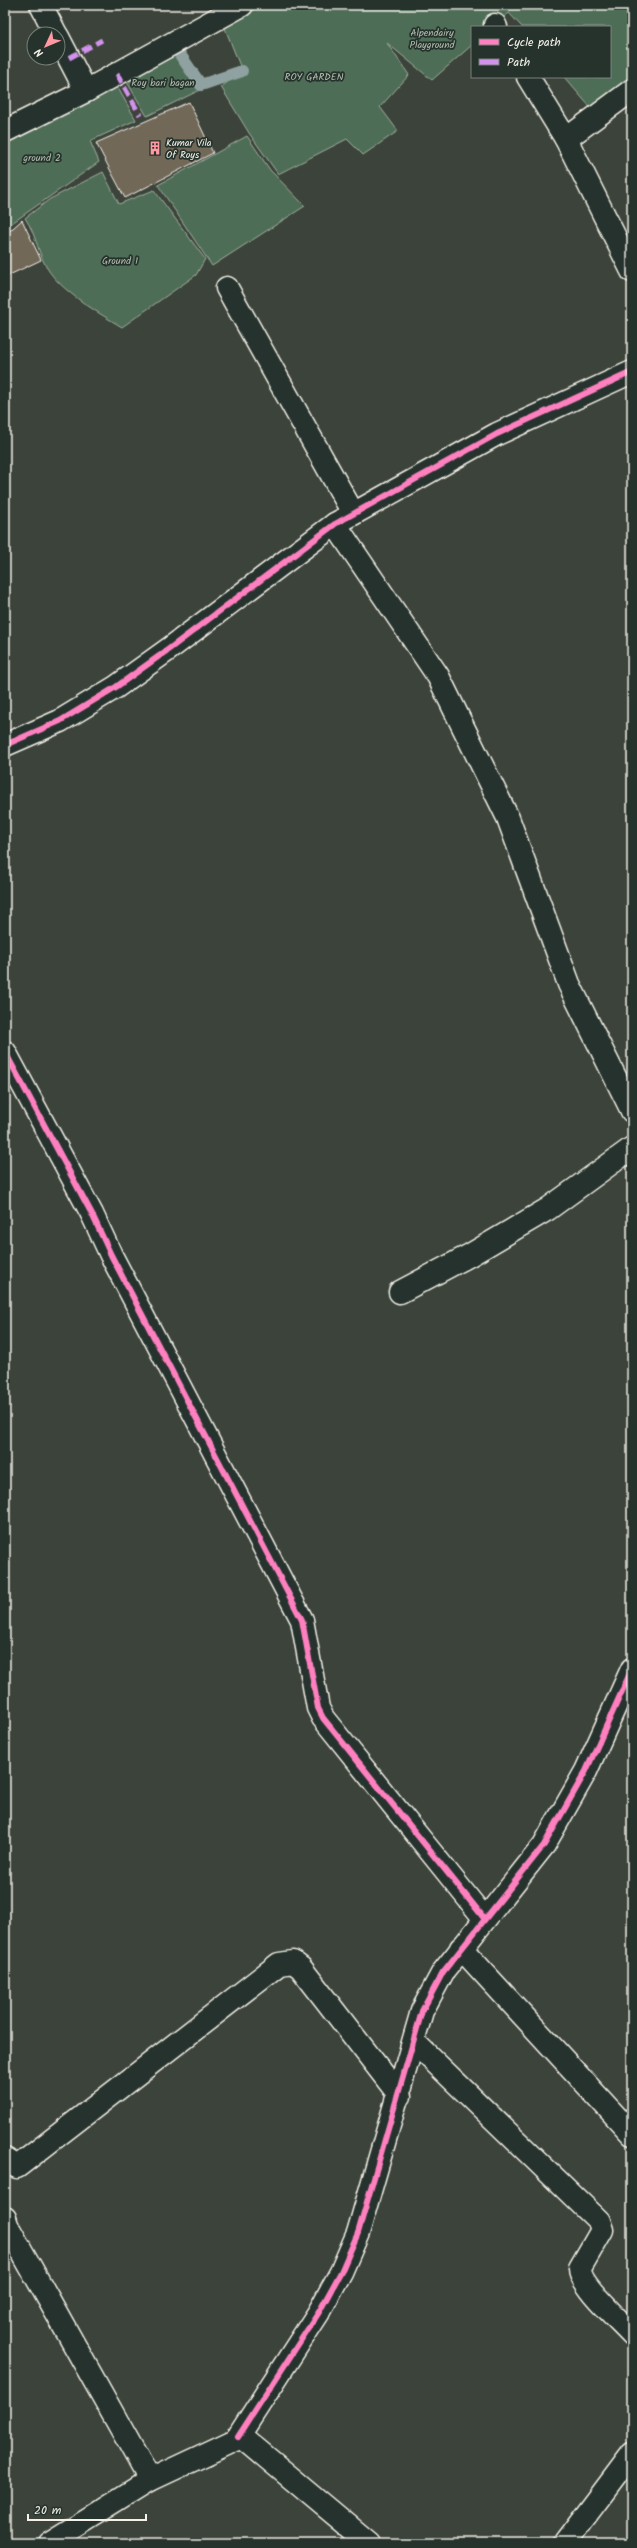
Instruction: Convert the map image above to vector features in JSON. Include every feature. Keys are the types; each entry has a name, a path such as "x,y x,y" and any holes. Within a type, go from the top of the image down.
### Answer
{"street":[{"path":"41,5 52,26"},
{"path":"5,132 86,91 242,5"},
{"path":"66,52 86,91"},
{"path":"529,78 566,138 632,271"},
{"path":"566,138 632,90"},
{"path":"227,288 344,518 441,683 508,818 569,984 632,1111"},
{"path":"5,745 60,721 116,687 176,645 344,518 498,434 632,372"},
{"path":"5,1052 92,1214 111,1255 302,1620 318,1708 323,1718 484,1918"},
{"path":"400,1292 470,1255 548,1209 632,1148"},
{"path":"238,2437 319,2312 341,2272 358,2233 400,2096 422,2011 443,1972 484,1918 544,1845 586,1772 632,1669"},
{"path":"461,1948 632,2134"},
{"path":"5,2159 13,2166 21,2164 279,1964 293,1962 301,1968 400,2096"},
{"path":"414,2042 598,2221 602,2230 580,2268 580,2273 586,2284 632,2334"},
{"path":"5,2218 10,2232 150,2480"},
{"path":"49,2543 150,2480 238,2437 245,2437 369,2543"},
{"path":"565,2543 632,2454"}],"green space":[{"name":"ROY GARDEN","path":"254,5 632,5 632,77 590,107 565,78 611,78 611,26 521,26 509,13 493,26 471,26 471,46 432,80 387,43 409,75 380,107 398,131 363,155 347,139 278,174 249,133 221,87 242,71 223,23"},
{"name":"Roy bari bagan","path":"172,49 200,90 147,116 124,77"},
{"name":"ground 2","path":"114,81 136,120 90,141 99,162 5,228 5,136"},
{"path":"247,136 270,170 305,206 212,266 158,185"},
{"name":"Ground 1","path":"103,172 119,204 154,190 205,259 196,275 122,327 73,295 56,279 45,265 32,231 25,218 50,199"}],"building":[{"name":"Kumar Vila Of Roys","path":"189,102 213,153 125,198 96,143"},
{"path":"22,220 41,260 5,277 5,235"}],"waterway":[{"path":"172,43 201,85 242,71"}],"marked path":[{"path":"69,58 102,40"},
{"path":"117,74 140,115"}],"cycle path":[{"path":"5,745 60,721 116,687 335,524 497,434 632,372"},
{"path":"5,1052 92,1214 111,1255 302,1620 318,1708 323,1718 484,1918"},
{"path":"238,2437 319,2312 341,2272 358,2233 422,2011 443,1972 544,1845 586,1771 632,1669"}],"place":[{"name":"Kumar Vila Of Roys","path":"155,148"}],"park label":[{"name":"Alpendairy Playground","path":"432,38"}]}
